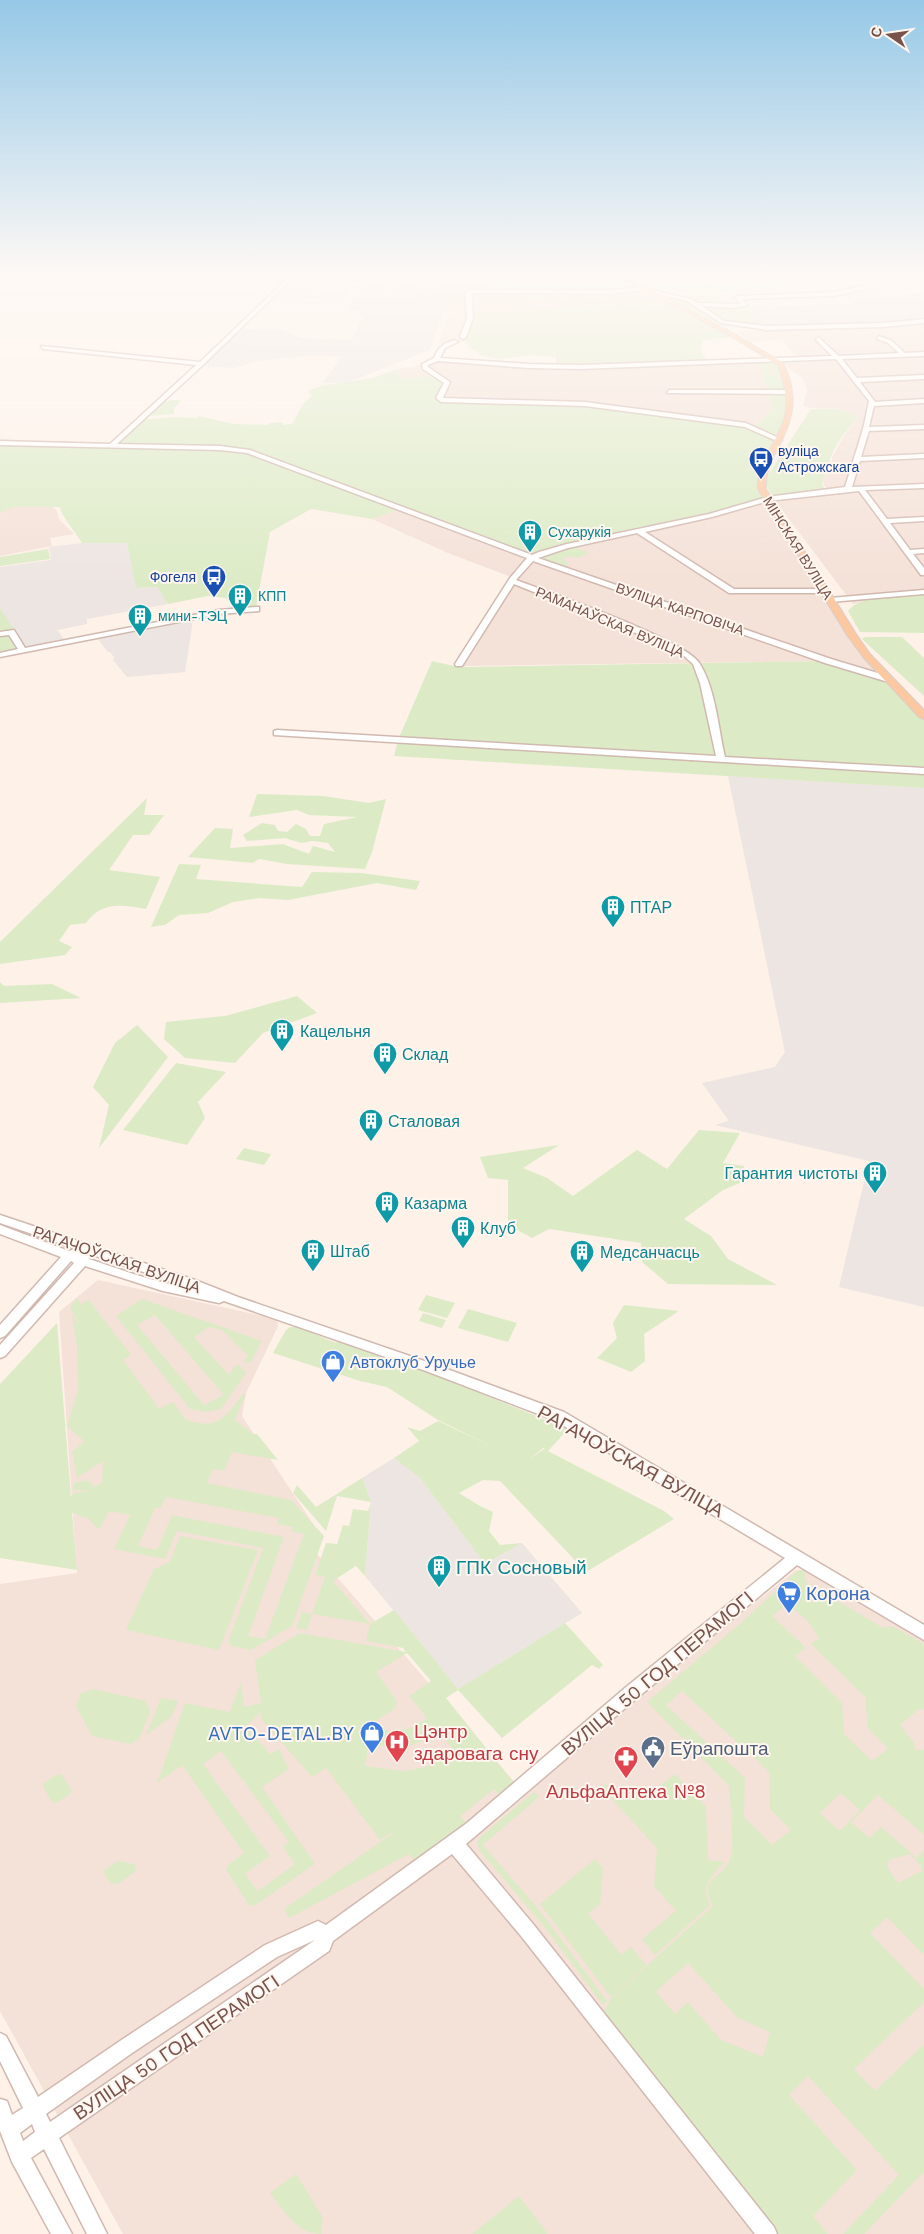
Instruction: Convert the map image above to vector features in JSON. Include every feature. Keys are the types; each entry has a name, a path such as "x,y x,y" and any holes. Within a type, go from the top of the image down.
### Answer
{"main road":[{"name":"МІНСКАЯ ВУЛІЦА","path":"784,377 790,412 787,425 760,482 767,500 867,656 924,716"}],"street":[{"path":"111,446 186,377"},
{"path":"440,377 447,382 439,398 440,400 585,404 746,425 779,440"},
{"path":"848,489 872,404 855,377"},
{"path":"857,380 918,377"},
{"path":"669,392 788,392"},
{"path":"872,404 924,402"},
{"path":"866,429 924,428"},
{"name":"ВУЛІЦА КАРПОВІЧА","path":"0,443 220,448 248,451 531,558 828,661 888,679"},
{"path":"857,459 924,456"},
{"path":"459,664 512,581 531,558 567,546 637,530 703,518 767,500 848,489 924,486"},
{"path":"862,489 924,573"},
{"path":"886,521 924,519"},
{"path":"637,530 732,592 824,591"},
{"path":"909,552 924,551"},
{"name":"РАМАНАЎСКАЯ ВУЛІЦА","path":"512,581 600,615 692,658 701,673 721,759"},
{"path":"830,600 924,592"},
{"path":"0,655 228,611 256,609"},
{"path":"0,634 11,632 22,650"},
{"path":"277,733 924,771"},
{"name":"РАГАЧОЎСКАЯ ВУЛІЦА","path":"0,1219 155,1286 183,1293 234,1300 422,1365 559,1416 924,1633"},
{"name":"РАГАЧОЎСКАЯ ВУЛІЦА","path":"0,1229 69,1256 84,1255"},
{"path":"0,1353 84,1255"},
{"path":"0,1333 69,1256"},
{"name":"ВУЛІЦА 50 ГОД ПЕРАМОГІ","path":"19,2155 217,2016 323,1945 327,1935 473,1829 631,1693 797,1557"},
{"path":"454,1843 552,1961 767,2234"},
{"name":"ВУЛІЦА 50 ГОД ПЕРАМОГІ","path":"9,2129 187,2005 271,1951 318,1930 327,1935"},
{"path":"0,2042 98,2234"},
{"path":"0,2108 19,2155 62,2234"}],"shaded area":[{"path":"326,377 361,377 346,383 322,383"},
{"path":"777,377 779,440 445,401 397,378"},
{"path":"801,377 924,377 924,595 877,598 853,604 774,499 827,491 822,480 831,469 832,457 847,431 858,418 840,409 803,406 807,390"},
{"path":"767,499 852,635 888,679 828,661 454,666 514,578 448,553 372,519 400,509 541,553"},
{"path":"0,505 50,505 57,511 59,519 74,534 50,538 52,546 0,556"},
{"path":"82,543 127,543 136,588 157,587 168,604 87,619 87,624 57,630 64,639 26,647 0,608 0,567 51,560 49,547"},
{"path":"193,620 185,672 127,677 113,660 114,657 97,638"},
{"path":"728,776 924,788 924,1307 839,1287 869,1161 715,1125 729,1121 702,1083 775,1067 785,1052"},
{"path":"98,1280 277,1319 278,1326 246,1393 242,1416 321,1536 317,1554 522,1791 796,1570 806,1570 924,1640 924,2234 123,2234 0,2011 0,1584 77,1573 59,1312"},
{"path":"394,1458 420,1478 485,1564 522,1543 582,1613 458,1689 365,1576 371,1501 362,1478"}],"green space":[{"path":"375,377 440,377 447,382 441,400 585,404 754,427 768,414 772,406 763,377 783,377 790,407 761,478 767,499 567,546 531,558 400,509 372,519 311,509 270,532 256,607 234,608 226,598 208,596 168,604 157,587 136,588 127,543 82,543 62,514 60,507 13,507 0,513 0,443 111,446 140,420 176,417 196,418 199,416 234,424 268,425 282,422 283,425 292,424 303,404 312,396 308,391 320,386"},
{"path":"164,401 181,401 174,408 174,414 148,416"},
{"path":"811,409 840,409 858,417 834,449 828,470 822,480 824,490 772,495 765,484 770,472"},
{"path":"575,547 589,553 578,558 569,556 561,559 567,562 568,566 566,567 538,557 562,549"},
{"path":"48,549 50,559 0,566 0,557"},
{"path":"924,595 924,633 860,632 848,611 862,601 883,597"},
{"path":"0,608 26,647 65,640 0,652"},
{"path":"865,637 902,637 924,658 924,696 862,639"},
{"path":"432,661 468,667 828,661 888,679 924,716 924,788 394,756 398,740"},
{"path":"257,794 323,796 369,803 386,799 372,852 365,869 287,864 259,859 253,863 188,857 215,828 233,829 230,848 283,844 309,854 313,846 335,852 328,843 312,841 301,843 285,838 247,841 243,835 262,823 275,825 278,831 287,832 296,824 306,829 310,836 320,836 324,824 357,817 309,815 297,810 249,817"},
{"path":"147,798 144,815 164,815 149,835 133,835 109,870 160,877 146,909 129,906 106,908 92,916 86,923 70,925 59,941 72,947 65,955 0,964 0,942"},
{"path":"179,864 201,865 196,879 302,887 312,872 361,873 420,881 416,890 377,883 288,900 259,898 233,902 208,913 179,915 165,925 151,927"},
{"path":"0,982 4,986 52,984 81,998 0,1003"},
{"path":"297,996 317,1013 263,1033 235,1063 185,1058 164,1039 166,1022 225,1016"},
{"path":"137,1025 168,1057 99,1148 109,1105 93,1087 115,1043"},
{"path":"176,1063 226,1072 198,1102 205,1118 187,1145 123,1130"},
{"path":"699,1130 740,1133 723,1163 744,1166 740,1183 723,1190 684,1219 711,1236 728,1259 777,1285 668,1284 642,1262 641,1243 549,1229 532,1238 508,1225 508,1180 488,1178 480,1157 559,1145 523,1168 547,1178 573,1196 637,1150 667,1169"},
{"path":"244,1148 271,1154 264,1165 236,1159"},
{"path":"426,1295 455,1303 447,1318 418,1310"},
{"path":"76,1298 81,1304 89,1300 131,1355 123,1360 159,1409 173,1402 186,1420 205,1424 213,1423 225,1416 242,1395 246,1393 235,1420 253,1434 257,1434 278,1460 232,1452 224,1471 213,1469 207,1483 291,1500 324,1536 292,1626 251,1650 231,1646 228,1642 263,1548 177,1531 165,1559 114,1549 130,1515 109,1511 99,1530 89,1519 72,1513 77,1570 0,1558 0,1384 57,1323 71,1497 74,1493 89,1490 73,1490 74,1483 86,1480 94,1485 91,1489 102,1482 103,1461 77,1478 72,1452 84,1441 67,1426 78,1390 77,1345 72,1315 83,1330 70,1308","holes":["166,1497 279,1518 277,1524 293,1527 291,1531 304,1534 265,1639 248,1636 284,1537 172,1515 157,1550 138,1546 155,1508 160,1508"]},
{"path":"142,1299 262,1341 251,1362 248,1363 243,1361 248,1356 222,1330 209,1327 194,1337 228,1374 227,1376 238,1364 246,1373 221,1409 206,1412 190,1409 116,1316","holes":["155,1315 223,1394 204,1405 137,1325"]},
{"path":"624,1305 679,1311 644,1334 645,1361 631,1372 597,1358 617,1338 613,1323"},
{"path":"468,1309 517,1323 508,1342 458,1328"},
{"path":"423,1313 446,1320 442,1328 419,1321"},
{"path":"290,1327 298,1327 336,1343 338,1341 453,1382 568,1429 548,1451 543,1448 529,1460 544,1449 664,1511 674,1519 586,1572 500,1481 483,1480 459,1493 493,1512 489,1531 500,1545 522,1543 485,1564 420,1478 394,1458 419,1441 407,1427 420,1431 438,1421 497,1449 438,1420 387,1387 360,1381 273,1353 286,1330"},
{"path":"362,1478 371,1501 337,1496 326,1531 293,1493 297,1485 316,1507"},
{"path":"371,1502 365,1576 356,1566 333,1581 370,1624 312,1614 325,1577 315,1575 326,1543 337,1544 343,1525 349,1526 353,1509 368,1511"},
{"path":"180,1536 258,1550 219,1650 126,1630 154,1569 170,1562"},
{"path":"805,1570 806,1582 883,1628 892,1626 924,1644 924,1711 920,1708 900,1725 914,1743 915,1750 924,1750 924,1835 878,1795 851,1822 869,1838 881,1827 917,1858 924,1850 924,1955 887,1917 870,1933 924,1989 924,2002 854,2069 875,2091 924,2044 924,2172 864,2234 843,2234 899,2175 808,2076 789,2095 857,2170 813,2216 828,2234 767,2234 600,2021 611,1998 713,1906 709,1897 709,1884 725,1867 731,1855 732,1825 729,1786 647,1702 741,1623 797,1571","holes":["785,1606 796,1611 808,1621 819,1638 811,1644 865,1697 868,1728 888,1749 872,1761 844,1734 842,1703 795,1656 806,1648 772,1616","682,1691 769,1772 770,1809 791,1830 772,1845 744,1817 745,1778 666,1705","841,1793 860,1810 842,1829 838,1830 820,1813","910,1854 922,1867 922,1871 898,1883 887,1867 889,1860","688,1963 738,2018 770,2032 763,2057 721,2040 688,2002 675,2014 656,1992"]},
{"path":"394,1610 458,1689 565,1623 603,1665 599,1669 592,1665 502,1738 458,1690 446,1698 515,1784 501,1797 494,1789 460,1816 473,1829 421,1869 409,1854 289,1918 284,1909 393,1833 380,1840 326,1768 312,1777 261,1719 262,1711 246,1726 270,1754 279,1749 289,1769 262,1787 315,1864 254,1906 249,1905 226,1870 229,1864 244,1853 182,1765 157,1783 185,1703 230,1712 241,1682 244,1707 261,1703 255,1660 300,1633 406,1652 403,1648 366,1641 370,1624","holes":["407,1653 431,1681 409,1696 427,1718 408,1729 401,1731 387,1730 376,1721 395,1708 397,1701 376,1672","438,1731 453,1749 426,1767 404,1771 365,1766 369,1744 405,1747 419,1742","221,1751 289,1842 283,1847 295,1864 258,1891 245,1874 270,1856 203,1764"]},
{"path":"302,1612 312,1614 307,1630 296,1628"},
{"path":"93,1689 146,1701 150,1712 139,1739 130,1744 92,1736 76,1706 80,1694"},
{"path":"161,1698 178,1701 171,1717 146,1735"},
{"path":"58,1774 62,1775 72,1791 56,1803 52,1802 43,1787 44,1783"},
{"path":"675,1774 706,1807 708,1860 724,1862 711,1877 706,1887 710,1905 655,1955 642,1939 676,1911 654,1886 657,1848 601,1787 606,1784 614,1789 638,1795 643,1799"},
{"path":"534,1792 539,1797 483,1845 540,1911 607,2001 603,2005 543,1925 479,1850 477,1842 480,1837"},
{"path":"595,1859 603,1868 600,1905 588,1913 621,1955 631,1947 646,1965 611,1997 540,1904"},
{"path":"118,1861 134,1864 137,1870 118,1884 110,1883 103,1871"},
{"path":"296,2174 323,2218 321,2234 312,2233 298,2226 270,2193"},
{"path":"519,2196 548,2234 472,2234"}],"place":[{"name":"вуліца Астрожскага","path":"761,480"},
{"name":"Сухарукія","path":"530,553"},
{"name":"Фогеля","path":"214,598"},
{"name":"КПП","path":"240,617"},
{"name":"мини-ТЭЦ","path":"140,637"},
{"name":"ПТАР","path":"613,928"},
{"name":"Кацельня","path":"282,1052"},
{"name":"Склад","path":"385,1075"},
{"name":"Сталовая","path":"371,1142"},
{"name":"Гарантия чистоты","path":"875,1194"},
{"name":"Казарма","path":"387,1224"},
{"name":"Клуб","path":"463,1249"},
{"name":"Штаб","path":"313,1272"},
{"name":"Медсанчасць","path":"582,1273"},
{"name":"Автоклуб Уручье","path":"333,1383"},
{"name":"ГПК Сосновый","path":"439,1588"},
{"name":"Корона","path":"789,1614"},
{"name":"AVTO-DETAL.BY","path":"372,1754"},
{"name":"Цэнтр здаровага сну","path":"397,1763"},
{"name":"Еўрапошта","path":"653,1769"},
{"name":"АльфаАптека №8","path":"626,1779"}]}
